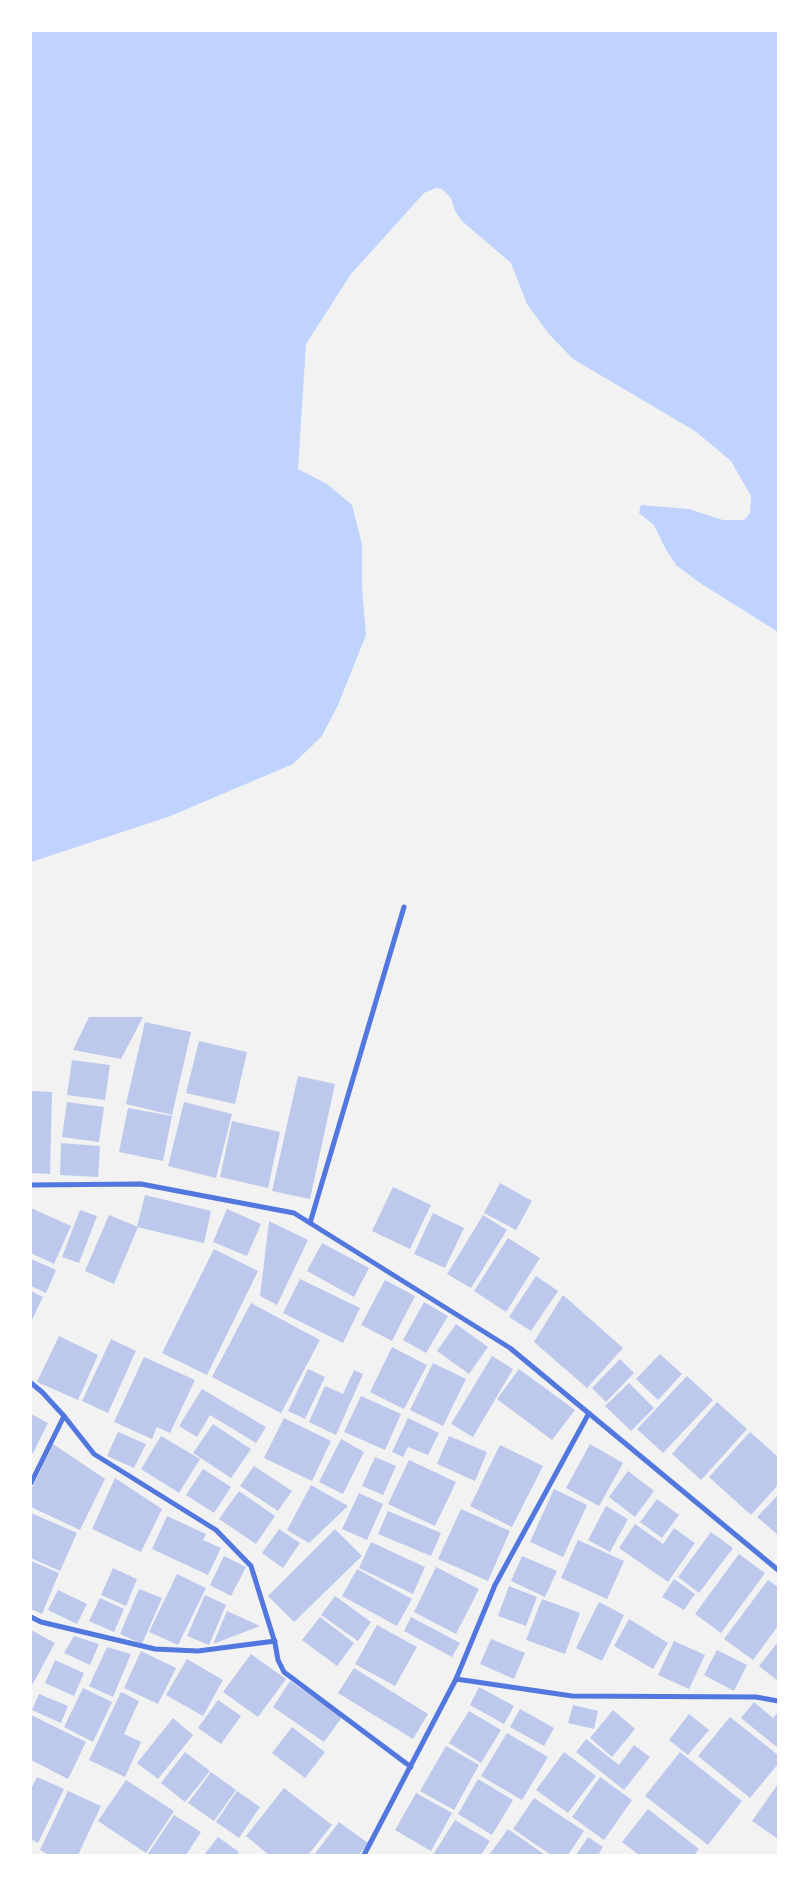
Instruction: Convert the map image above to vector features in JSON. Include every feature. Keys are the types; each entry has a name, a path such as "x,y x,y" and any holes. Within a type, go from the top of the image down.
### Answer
{"street":[{"path":"310,1223 404,907"},
{"path":"31,1185 141,1184 294,1213 510,1348 778,1570"},
{"path":"31,1383 64,1416 94,1454 216,1530 251,1566 275,1641 278,1660 284,1672 411,1767"},
{"path":"364,1855 456,1679 495,1585 589,1413"},
{"path":"31,1482 64,1416"},
{"path":"31,1617 41,1622 155,1649 198,1651 275,1641"},
{"path":"456,1679 572,1696 756,1697 778,1701"}],"water":[{"path":"31,31 778,31 778,632 700,583 676,565 654,525 639,513 641,505 689,509 723,520 744,520 750,513 751,496 731,461 695,431 573,359 548,333 527,304 511,263 462,221 455,211 451,198 442,189 436,188 424,193 351,274 306,344 298,469 327,484 352,505 362,544 362,588 366,635 338,705 322,736 293,764 168,817 31,862"}],"building":[{"path":"89,1017 143,1017 121,1059 73,1050"},
{"path":"145,1022 191,1032 172,1115 126,1104"},
{"path":"199,1041 247,1052 235,1104 186,1093"},
{"path":"72,1060 110,1065 105,1100 67,1095"},
{"path":"298,1076 335,1084 310,1199 272,1191"},
{"path":"31,1091 52,1092 50,1174 31,1173"},
{"path":"67,1102 104,1107 99,1142 62,1137"},
{"path":"184,1102 232,1114 216,1178 168,1166"},
{"path":"128,1108 172,1116 163,1161 119,1152"},
{"path":"232,1121 280,1132 268,1188 220,1177"},
{"path":"61,1143 100,1146 98,1177 60,1175"},
{"path":"500,1183 532,1201 516,1230 484,1213"},
{"path":"393,1187 431,1205 410,1249 372,1231"},
{"path":"145,1195 211,1211 204,1243 137,1227"},
{"path":"31,1208 71,1226 54,1264 31,1253"},
{"path":"227,1209 261,1224 247,1256 213,1242"},
{"path":"80,1210 97,1216 79,1263 62,1257"},
{"path":"433,1213 464,1228 445,1268 414,1254"},
{"path":"109,1215 138,1227 114,1284 85,1271"},
{"path":"483,1215 507,1230 471,1288 447,1274"},
{"path":"269,1221 308,1240 277,1305 260,1296"},
{"path":"508,1238 540,1258 506,1312 474,1291"},
{"path":"322,1243 369,1268 354,1297 307,1271"},
{"path":"214,1249 258,1271 207,1375 162,1353"},
{"path":"31,1259 56,1270 46,1293 31,1286"},
{"path":"536,1276 558,1291 531,1331 509,1317"},
{"path":"300,1279 360,1308 343,1343 283,1313"},
{"path":"385,1280 415,1296 392,1341 361,1325"},
{"path":"31,1291 43,1297 31,1322"},
{"path":"563,1295 623,1348 587,1388 534,1342"},
{"path":"424,1302 448,1316 426,1353 403,1340"},
{"path":"251,1303 320,1340 281,1413 212,1377"},
{"path":"456,1324 488,1347 469,1374 437,1351"},
{"path":"59,1336 98,1355 78,1400 37,1382"},
{"path":"111,1339 136,1351 108,1413 82,1401"},
{"path":"392,1347 427,1365 404,1409 370,1392"},
{"path":"660,1354 682,1374 658,1400 636,1379"},
{"path":"492,1356 513,1369 473,1437 451,1424"},
{"path":"144,1357 195,1380 170,1433 157,1427 152,1439 114,1422"},
{"path":"620,1359 634,1373 606,1402 592,1388"},
{"path":"433,1363 466,1379 443,1426 410,1410"},
{"path":"308,1369 325,1377 305,1419 288,1411"},
{"path":"519,1369 575,1410 552,1440 497,1399"},
{"path":"354,1370 363,1374 336,1435 309,1422 325,1386 343,1394"},
{"path":"687,1376 713,1400 663,1453 637,1429"},
{"path":"629,1383 654,1408 631,1431 605,1406"},
{"path":"202,1389 266,1427 256,1443 210,1415 197,1437 179,1426"},
{"path":"361,1396 401,1414 385,1450 344,1432"},
{"path":"717,1402 747,1429 701,1480 672,1454"},
{"path":"31,1414 48,1423 33,1453 31,1452"},
{"path":"284,1418 331,1441 312,1481 264,1458"},
{"path":"408,1418 439,1433 428,1455 408,1447 403,1457 392,1452"},
{"path":"213,1424 251,1449 231,1478 193,1453"},
{"path":"118,1432 146,1444 134,1468 107,1456"},
{"path":"750,1432 778,1457 778,1485 751,1515 709,1477"},
{"path":"161,1436 200,1459 179,1493 141,1469"},
{"path":"449,1436 487,1452 475,1481 437,1464"},
{"path":"341,1439 364,1452 343,1494 319,1482"},
{"path":"53,1444 105,1479 80,1530 31,1507 31,1490"},
{"path":"590,1444 623,1463 599,1506 566,1488"},
{"path":"500,1445 543,1466 512,1527 470,1506"},
{"path":"375,1457 396,1466 383,1495 362,1486"},
{"path":"409,1460 456,1482 435,1526 388,1504"},
{"path":"254,1466 292,1491 278,1511 240,1486"},
{"path":"203,1469 231,1487 214,1513 186,1495"},
{"path":"628,1471 654,1491 635,1517 609,1497"},
{"path":"115,1478 162,1509 141,1552 92,1529"},
{"path":"311,1485 348,1506 309,1543 287,1530"},
{"path":"554,1489 587,1505 563,1557 530,1542"},
{"path":"239,1491 275,1516 256,1544 219,1519"},
{"path":"359,1493 383,1504 367,1540 342,1529"},
{"path":"778,1495 778,1535 757,1517"},
{"path":"657,1499 679,1515 662,1538 640,1522"},
{"path":"606,1506 628,1519 610,1552 588,1540"},
{"path":"461,1509 510,1531 488,1581 438,1559"},
{"path":"388,1511 441,1533 431,1556 378,1534"},
{"path":"31,1513 77,1533 60,1571 31,1558"},
{"path":"167,1516 206,1534 203,1540 221,1548 208,1575 152,1549"},
{"path":"635,1524 663,1544 674,1528 695,1543 668,1582 619,1548"},
{"path":"279,1529 300,1543 283,1568 262,1553"},
{"path":"335,1529 362,1556 294,1622 268,1596"},
{"path":"711,1532 733,1548 699,1593 678,1577"},
{"path":"578,1540 624,1561 607,1599 561,1578"},
{"path":"371,1542 425,1567 413,1594 359,1568"},
{"path":"739,1554 765,1573 721,1633 695,1614"},
{"path":"224,1556 246,1567 231,1596 210,1585"},
{"path":"522,1556 557,1571 545,1597 511,1581"},
{"path":"31,1561 59,1573 42,1614 31,1609"},
{"path":"436,1567 479,1589 456,1634 414,1612"},
{"path":"113,1568 137,1579 126,1606 101,1595"},
{"path":"357,1569 412,1599 397,1626 342,1596"},
{"path":"177,1574 206,1588 178,1645 149,1632"},
{"path":"674,1579 695,1594 684,1610 662,1597"},
{"path":"768,1580 778,1587 778,1626 753,1660 724,1639"},
{"path":"509,1586 537,1597 526,1626 498,1616"},
{"path":"139,1589 162,1598 142,1644 120,1634"},
{"path":"58,1590 87,1604 77,1624 48,1610"},
{"path":"205,1595 226,1605 209,1645 187,1636"},
{"path":"335,1596 371,1622 358,1641 321,1615"},
{"path":"100,1598 124,1609 114,1632 89,1621"},
{"path":"542,1599 580,1613 565,1654 526,1640"},
{"path":"599,1602 624,1615 602,1661 576,1648"},
{"path":"227,1611 260,1626 213,1644"},
{"path":"320,1617 354,1643 337,1666 302,1640"},
{"path":"411,1617 460,1643 452,1657 404,1631"},
{"path":"629,1619 668,1643 653,1669 614,1646"},
{"path":"377,1625 417,1647 395,1686 355,1664"},
{"path":"31,1630 55,1643 31,1687"},
{"path":"74,1636 99,1644 90,1665 64,1653"},
{"path":"491,1639 525,1653 514,1679 480,1664"},
{"path":"674,1641 705,1655 689,1689 658,1675"},
{"path":"778,1642 778,1681 759,1666"},
{"path":"107,1647 131,1654 113,1697 89,1686"},
{"path":"717,1650 747,1665 734,1691 704,1675"},
{"path":"141,1651 176,1668 158,1704 124,1688"},
{"path":"251,1654 286,1679 258,1717 223,1692"},
{"path":"187,1659 223,1680 203,1716 166,1695"},
{"path":"55,1660 84,1673 74,1696 45,1683"},
{"path":"354,1668 428,1714 413,1739 338,1693"},
{"path":"290,1681 342,1717 324,1742 273,1707"},
{"path":"479,1687 514,1706 504,1724 470,1705"},
{"path":"83,1688 112,1702 93,1742 64,1727"},
{"path":"121,1692 139,1701 124,1734 141,1742 125,1777 89,1760"},
{"path":"39,1694 68,1706 61,1723 32,1710"},
{"path":"218,1700 241,1716 221,1744 198,1728"},
{"path":"754,1702 773,1718 778,1712 778,1748 741,1718"},
{"path":"573,1705 598,1711 594,1729 568,1723"},
{"path":"520,1709 554,1728 544,1746 510,1727"},
{"path":"613,1710 635,1729 612,1757 590,1738"},
{"path":"469,1711 501,1730 481,1763 449,1743"},
{"path":"689,1714 709,1730 688,1755 669,1740"},
{"path":"31,1715 86,1742 68,1779 31,1760"},
{"path":"730,1717 778,1755 778,1764 750,1798 698,1756"},
{"path":"173,1718 193,1735 158,1779 137,1763"},
{"path":"292,1727 325,1752 305,1778 272,1753"},
{"path":"507,1733 548,1757 522,1800 481,1776"},
{"path":"586,1739 619,1765 634,1745 650,1757 624,1790 576,1752"},
{"path":"446,1746 479,1765 454,1810 420,1791"},
{"path":"185,1752 210,1771 185,1802 161,1783"},
{"path":"564,1752 596,1776 568,1813 536,1790"},
{"path":"680,1752 742,1801 708,1845 645,1796"},
{"path":"211,1772 236,1790 214,1821 188,1803"},
{"path":"37,1777 64,1789 38,1843 31,1839 31,1789"},
{"path":"600,1777 632,1800 604,1840 572,1817"},
{"path":"478,1779 513,1800 492,1835 458,1814"},
{"path":"126,1780 174,1811 146,1853 98,1821"},
{"path":"778,1784 778,1839 752,1821"},
{"path":"284,1788 332,1825 308,1855 269,1855 246,1836"},
{"path":"68,1791 101,1806 78,1855 49,1855 40,1850"},
{"path":"237,1791 260,1807 239,1838 216,1822"},
{"path":"416,1793 452,1813 431,1851 395,1830"},
{"path":"534,1798 584,1831 568,1855 551,1855 513,1829"},
{"path":"648,1809 699,1849 694,1855 639,1855 622,1842"},
{"path":"174,1815 201,1832 186,1855 147,1855"},
{"path":"455,1820 490,1841 481,1855 433,1855"},
{"path":"339,1822 368,1843 359,1855 314,1855"},
{"path":"508,1829 545,1855 489,1855"},
{"path":"218,1837 239,1852 237,1855 204,1855"},
{"path":"588,1837 603,1847 598,1855 576,1855"}]}
